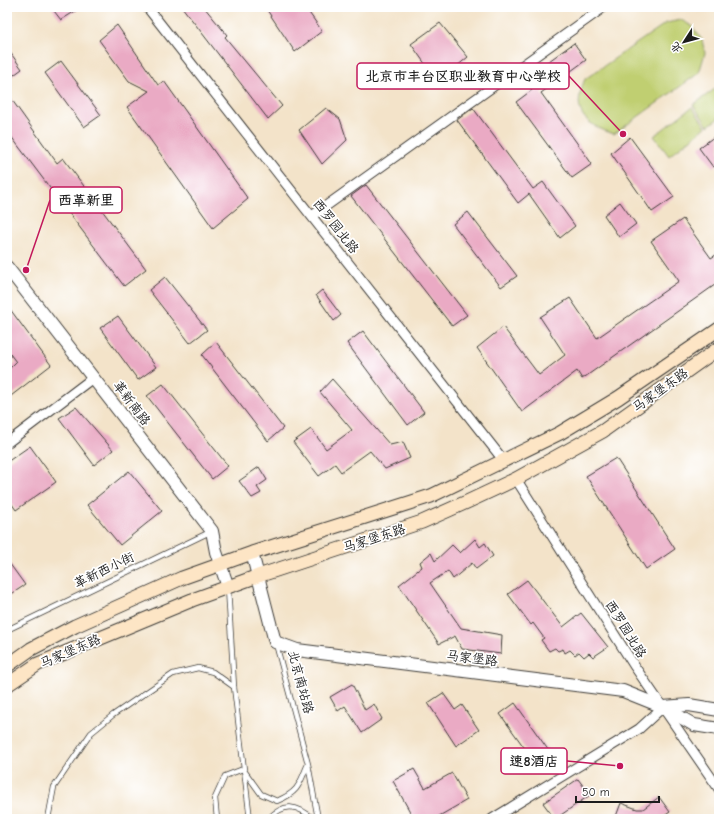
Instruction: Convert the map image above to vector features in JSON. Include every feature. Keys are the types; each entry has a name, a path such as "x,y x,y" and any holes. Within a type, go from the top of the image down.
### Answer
{"main road":[{"name":"马家堡东路","path":"7,666 31,649 75,626 182,578 252,553 431,496 560,433 618,398 719,329"},
{"name":"马家堡东路","path":"7,685 38,664 228,586 422,522 516,479 603,431 719,348"}],"street":[{"name":"西罗园北路","path":"147,7 504,461"},
{"path":"312,216 604,7"},
{"name":"革新南路","path":"7,267 94,377 212,531 220,565 228,586"},
{"path":"7,444 94,377"},
{"name":"西罗园北路","path":"516,479 635,667 719,789"},
{"name":"北京南站路","path":"252,553 275,642"},
{"name":"马家堡路","path":"275,642 297,650 623,691 663,706 694,725 719,729"},
{"name":"马家堡路","path":"663,706 688,705 719,710"},
{"path":"492,819 639,729 663,706"}],"lane":[{"name":"革新西小街","path":"7,630 212,531"},
{"path":"228,586 234,687 250,819"},
{"name":"北京南站路","path":"275,642 308,764 318,819"},
{"path":"48,819 54,787 91,733 114,715 173,674 198,668 213,672 234,687"},
{"path":"243,769 261,794 277,801 292,794 300,784 308,764"},
{"path":"217,819 216,798 225,776 243,769"},
{"path":"268,819 276,812 289,806 304,810 314,819"}],"green space":[{"path":"681,20 692,26 702,40 705,53 699,73 614,134 594,126 588,121 580,108 579,100 585,79 666,23"},
{"path":"719,86 719,118 708,126 693,105"},
{"path":"692,107 706,127 669,156 654,136"}],"building":[{"path":"51,7 82,7 61,20"},
{"path":"182,7 204,7 227,35 225,37 282,106 268,119"},
{"path":"265,7 305,7 322,31 295,52"},
{"path":"440,23 468,57 438,82 411,44"},
{"path":"117,25 158,85 164,81 248,199 213,228 127,107 149,91 129,81 99,40"},
{"path":"574,43 586,60 541,93 592,164 572,178 516,102 532,90 524,79"},
{"path":"7,48 22,69 7,80"},
{"path":"61,61 101,115 84,127 45,73"},
{"path":"7,93 57,163 63,158 146,269 124,286 7,131"},
{"path":"326,108 340,119 347,140 322,164 299,130"},
{"path":"473,108 533,189 543,182 575,226 560,238 529,194 518,203 457,120"},
{"path":"719,133 719,163 713,167 699,148"},
{"path":"630,137 674,197 652,212 611,153"},
{"path":"366,185 467,315 452,326 351,196"},
{"path":"620,202 636,224 619,237 604,215"},
{"path":"468,212 517,276 501,287 453,224"},
{"path":"683,219 711,258 719,253 719,282 582,379 577,371 522,412 477,348 503,327 539,375 565,355 540,317 570,298 597,338 679,281 651,241"},
{"path":"165,277 207,330 190,343 149,290"},
{"path":"322,290 341,315 334,321 316,295"},
{"path":"7,305 51,365 7,399 7,371 16,362 7,350"},
{"path":"118,316 156,367 138,380 100,328"},
{"path":"363,331 424,412 408,425 347,343"},
{"path":"216,342 283,428 268,441 202,355"},
{"path":"332,379 390,445 403,442 410,458 385,469 370,451 341,472 335,464 319,476 293,442 311,429 326,449 352,430 320,392"},
{"path":"163,384 228,466 212,479 147,396"},
{"path":"76,407 113,450 94,465 59,418"},
{"path":"30,446 56,482 16,510 7,497 7,462"},
{"path":"616,458 675,549 646,569 586,476"},
{"path":"259,467 267,480 257,487 261,493 252,498 239,481"},
{"path":"129,471 162,511 120,545 87,505"},
{"path":"475,539 480,547 485,543 493,556 476,569 472,563 453,579 448,571 430,583 461,628 502,635 501,654 462,649 455,636 439,644 399,585 422,567 420,562 431,553 435,561 452,545 460,553"},
{"path":"7,560 25,585 7,597"},
{"path":"527,580 563,627 581,613 608,647 593,657 589,653 584,657 579,652 575,655 570,650 565,653 563,649 558,651 555,648 549,651 541,640 544,638 533,623 531,625 508,594"},
{"path":"352,684 365,710 374,704 382,719 362,733 345,706 338,711 330,697"},
{"path":"443,693 455,710 462,705 479,730 456,746 428,703"},
{"path":"515,703 556,761 542,772 500,714"},
{"path":"414,769 425,788 452,773 467,800 434,819 414,819 393,781"},
{"path":"578,779 590,795 555,819 543,803"},
{"path":"659,797 670,812 660,819 615,819 621,803 637,809 643,809"}],"place":[{"name":"北京市丰台区职业教育中心学校","path":"623,134"},
{"name":"西革新里","path":"26,270"},
{"name":"速8酒店","path":"620,766"}]}
